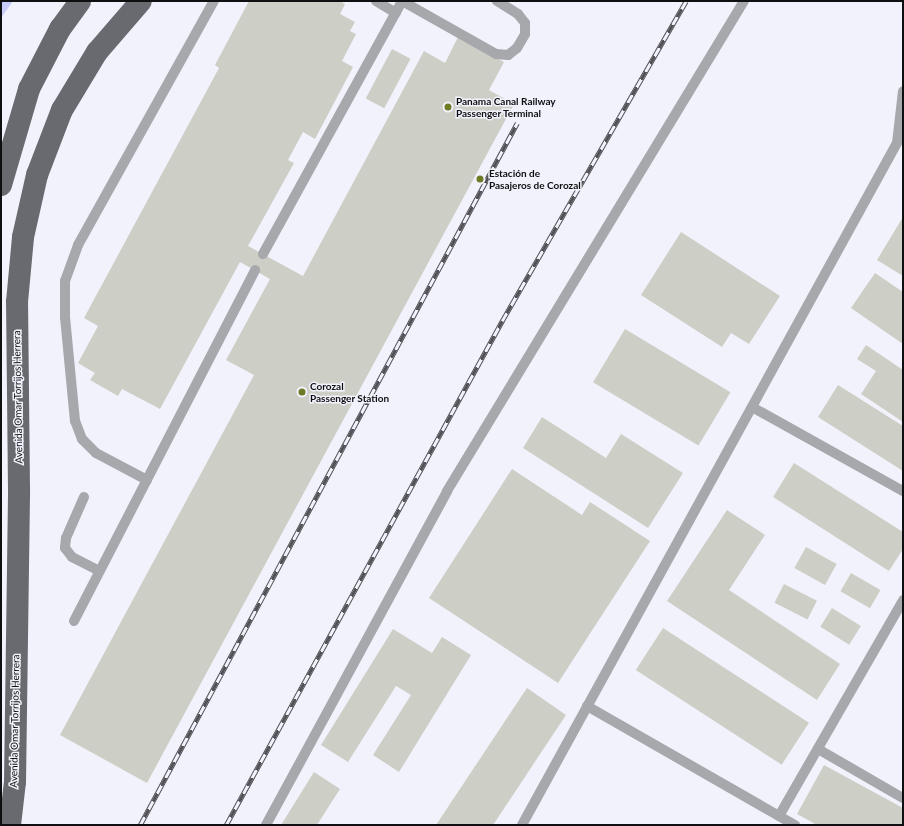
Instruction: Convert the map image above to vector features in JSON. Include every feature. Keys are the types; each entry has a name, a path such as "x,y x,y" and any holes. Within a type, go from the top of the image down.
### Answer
{"main road":[{"path":"1,185 29,88 60,29 80,1"},
{"name":"Avenida Omar Torrijos Herrera","path":"10,825 15,782 19,490 17,302 23,237 37,175 62,110 97,52 141,1"}],"lane":[{"path":"146,480 96,453 82,439 75,421 64,316 65,281 78,245 214,1"},
{"path":"376,1 396,13"},
{"path":"263,254 402,1 496,54 508,55 517,48 525,34 525,23 518,14 497,1"},
{"path":"266,825 447,491 744,1"},
{"path":"522,825 897,143 903,91"},
{"path":"74,621 254,270"},
{"path":"752,407 903,491"},
{"path":"84,497 66,538 65,548 72,557 99,572"},
{"path":"779,816 903,600"},
{"path":"587,706 795,825"},
{"path":"818,749 903,798"}],"shaded area":[{"path":"1,1 13,1 1,18"}],"building":[{"name":"Corozal Passenger Station","path":"249,1 340,1 345,4 340,14 355,22 350,31 356,34 342,61 353,67 315,139 303,132 288,160 294,163 248,246 303,276 424,51 445,63 458,37 504,62 489,90 514,104 147,783 60,735 254,375 226,360 270,279 240,262 160,409 122,389 118,396 90,380 95,373 78,363 98,326 84,318 219,68 215,65"},
{"path":"392,49 411,59 384,108 366,98"},
{"path":"903,217 903,276 877,260"},
{"path":"681,232 780,296 749,344 731,333 722,347 641,295"},
{"path":"875,273 903,292 903,344 851,308"},
{"path":"625,329 730,392 698,445 593,382"},
{"path":"866,345 903,370 903,422 861,394 876,371 857,359"},
{"path":"838,385 903,426 903,471 818,417"},
{"path":"542,417 606,458 621,434 683,473 648,528 523,448"},
{"path":"794,463 903,532 903,549 889,571 773,497"},
{"path":"512,469 582,515 590,502 650,541 558,683 429,598"},
{"path":"727,510 765,535 729,590 840,664 817,700 667,601"},
{"path":"806,547 837,564 825,585 794,568"},
{"path":"851,573 880,590 870,608 840,591"},
{"path":"784,584 817,601 807,620 774,603"},
{"path":"832,608 861,626 849,645 820,627"},
{"path":"663,628 809,723 782,765 636,670"},
{"path":"393,629 432,653 442,637 471,655 399,772 373,755 411,695 396,686 348,762 321,745"},
{"path":"527,688 566,715 493,825 436,825"},
{"path":"824,765 903,808 903,825 817,825 797,814"},
{"path":"314,772 340,789 317,825 281,825"}],"railway":[{"path":"226,825 502,321 686,1"},
{"path":"140,825 517,123"}],"place":[{"name":"Panama Canal Railway Passenger Terminal","path":"448,107"},
{"name":"Estación de Pasajeros de Corozal","path":"480,179"},
{"name":"Corozal Passenger Station","path":"302,392"}]}
